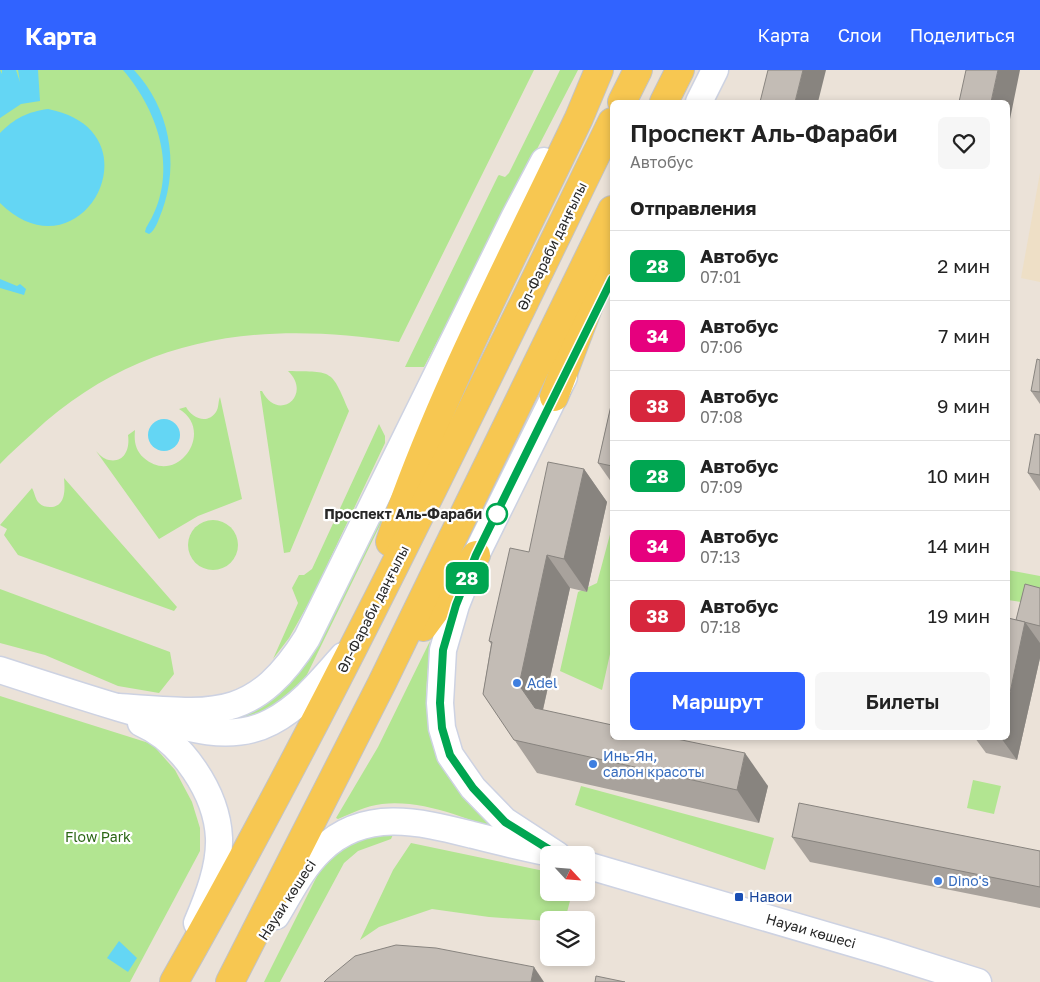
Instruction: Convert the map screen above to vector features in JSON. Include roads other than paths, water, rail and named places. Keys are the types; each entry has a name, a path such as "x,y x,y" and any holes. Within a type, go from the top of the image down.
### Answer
{"main road":[{"path":"358,638 409,487 435,420 579,118 599,70"},
{"path":"623,100 638,70"},
{"name":"Әл-Фараби даңғылы","path":"174,982 252,844 358,638 610,126"},
{"path":"232,982 382,683 610,214"},
{"path":"554,396 610,249"},
{"path":"382,683 476,555"}],"street":[{"path":"118,707 180,711 209,710 233,706 256,696 291,664 307,638 515,216 593,70"},
{"path":"700,100 715,70"},
{"path":"476,555 610,283"},
{"name":"Науаи көшесі","path":"476,555 456,605 443,650 440,703 442,728 450,755 473,788 505,822 544,846"},
{"path":"0,670 90,700 184,727 206,731 248,730 270,723 291,710 308,695 358,638"},
{"path":"90,700 149,726 167,739 187,758 202,783 213,812 219,837 218,860 207,897 174,982"},
{"name":"Науаи көшесі","path":"232,982 305,868 335,838 356,827 385,821 409,821 540,851"},
{"name":"Науаи көшесі","path":"595,867 978,982"}],"water":[{"path":"0,70 2,74 2,70 16,70 20,82 18,70 38,70 40,101 21,104 0,118"},
{"path":"123,70 134,70 146,85 156,101 168,136 170,174 167,193 157,224 149,234 145,232 146,228 156,208 162,187 163,166 161,146 156,125 147,106"},
{"path":"48,109 82,123 100,144 104,170 97,194 81,214 58,225 30,223 0,203 0,133 22,116"},
{"path":"0,279 17,286 20,284 26,289 24,295 0,288"},
{"path":"164,419 175,424 180,435 175,446 164,451 153,446 148,435 153,424"},
{"path":"119,941 137,958 128,972 107,958"}],"place":[{"name":"Проспект Аль-Фараби","path":"497,514"},
{"name":"Adel","path":"517,683"},
{"name":"Инь-Ян, салон красоты","path":"593,764"},
{"name":"Dino's","path":"938,881"},
{"name":"Навои","path":"739,897"}],"park label":[{"name":"Flow Park","path":"98,837"}]}
